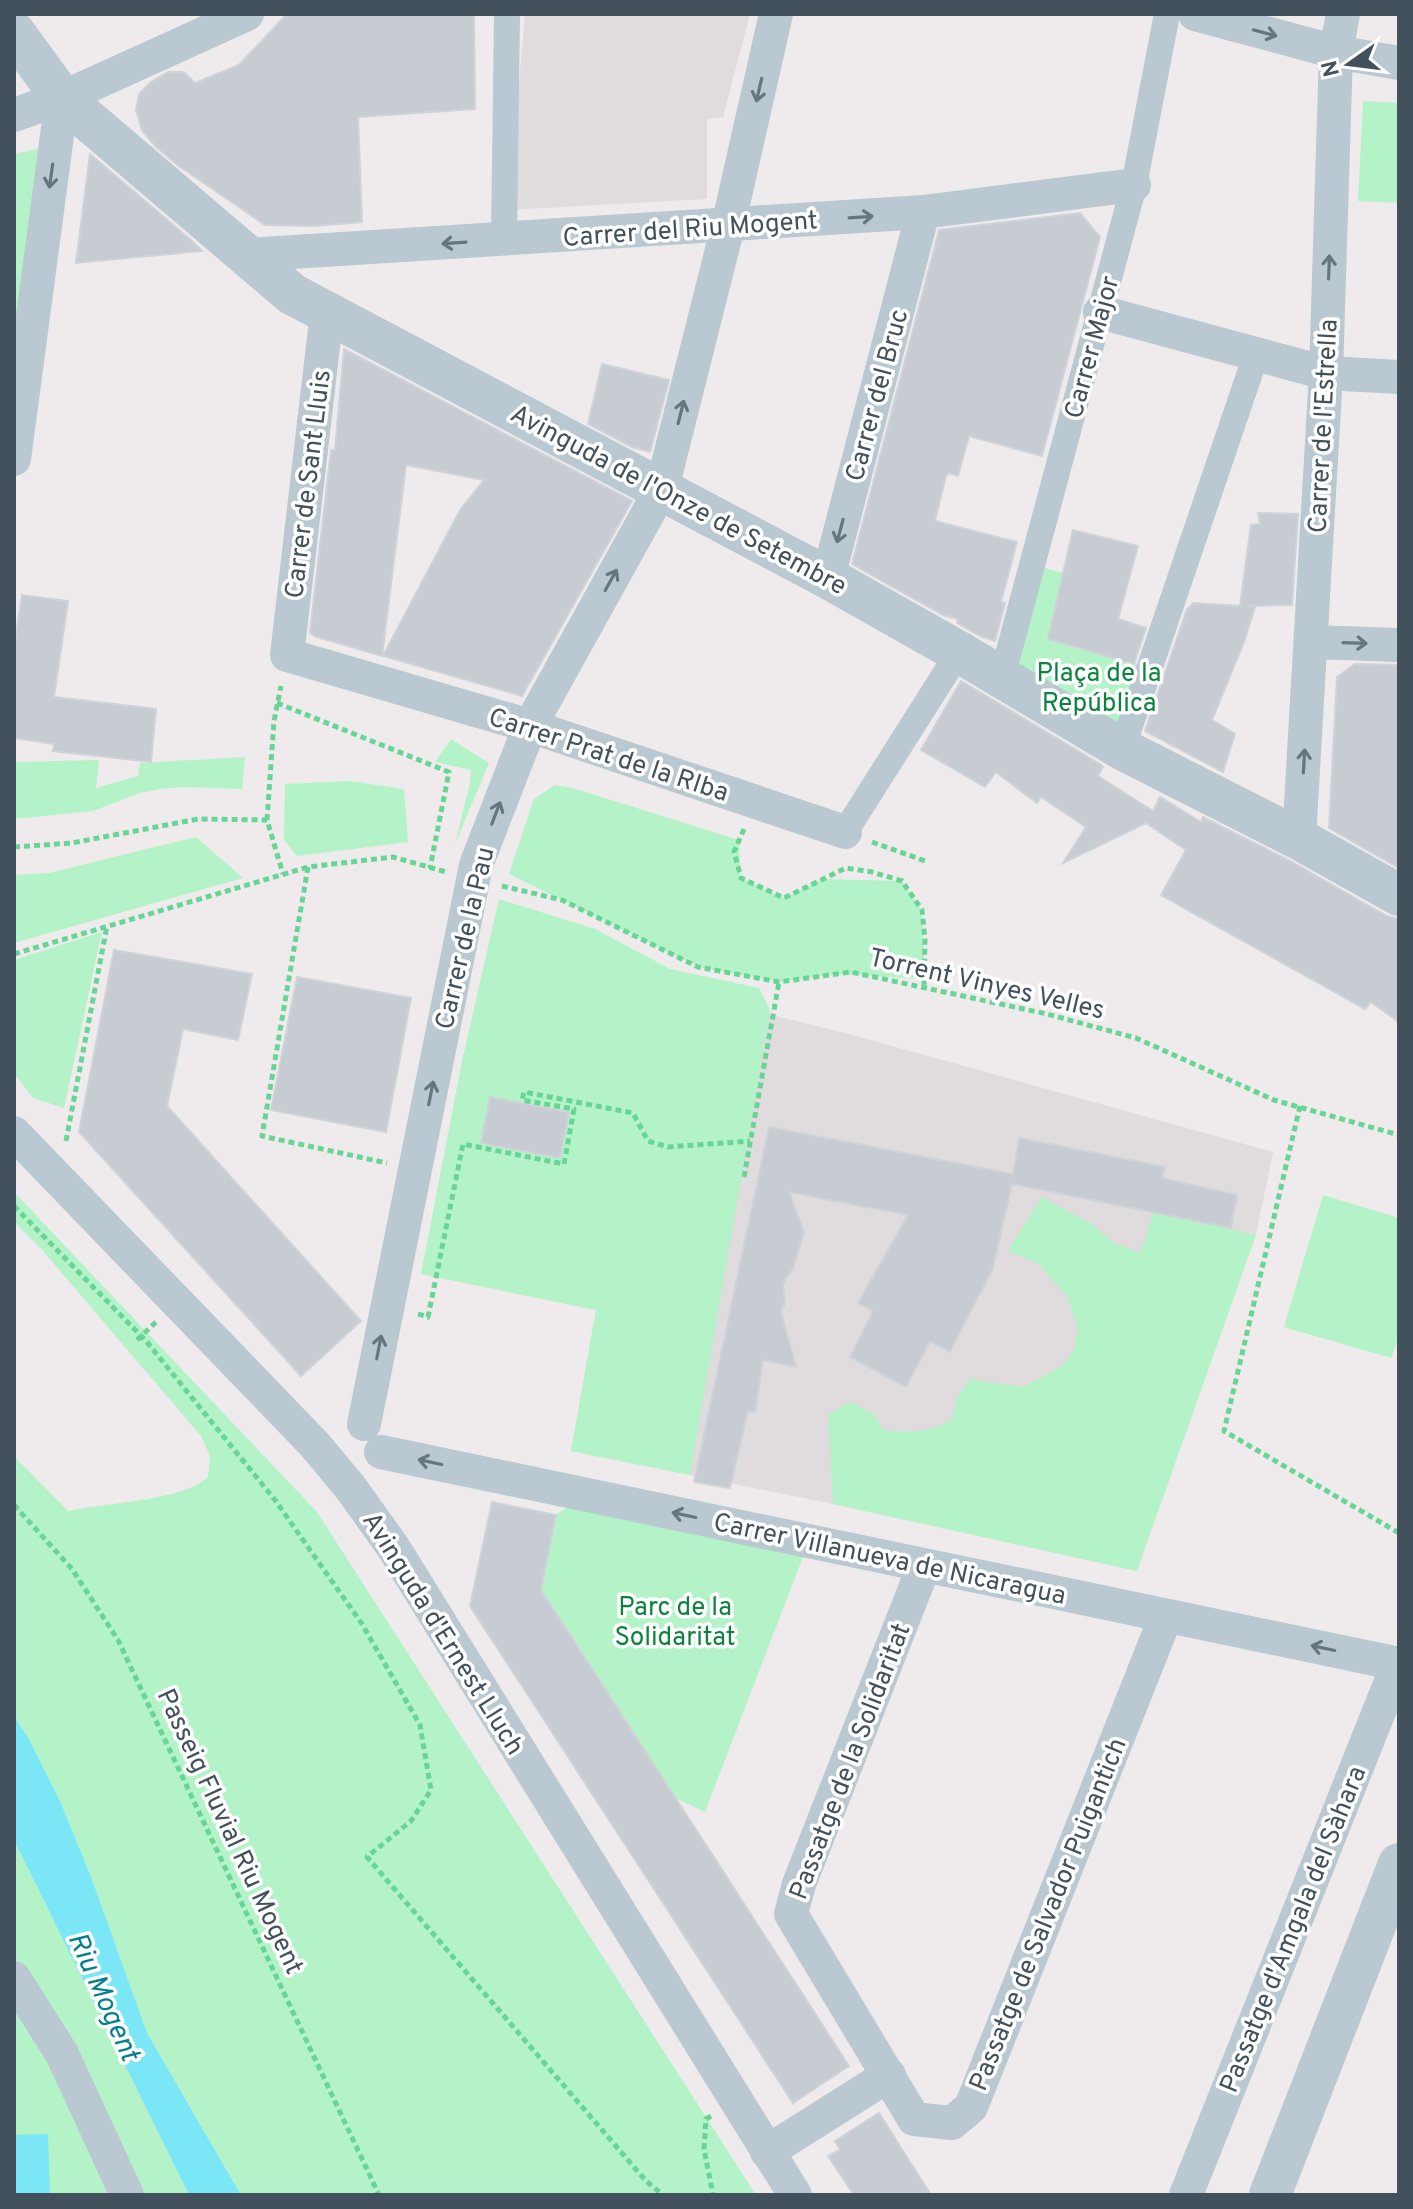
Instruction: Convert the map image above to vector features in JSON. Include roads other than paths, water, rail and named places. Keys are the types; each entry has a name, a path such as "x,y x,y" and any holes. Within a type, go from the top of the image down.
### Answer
{"street":[{"path":"14,115 62,98 247,14"},
{"path":"504,240 507,14"},
{"name":"Carrer de la Pau","path":"372,1438 388,1305 476,865 530,726 662,488 728,226 776,14"},
{"name":"Carrer Major","path":"1002,677 1134,185 1167,14"},
{"path":"1195,14 1336,52 1399,63"},
{"name":"Carrer de l'Estrella","path":"1299,839 1326,373 1336,52 1343,14"},
{"name":"Avinguda de l'Onze de Setembre","path":"14,32 62,98 292,294 828,578 1122,749 1299,839 1399,895"},
{"path":"14,459 62,98"},
{"name":"Carrer del Riu Mogent","path":"245,255 923,212 1134,185"},
{"name":"Carrer del Bruc","path":"828,578 923,212"},
{"name":"Carrer de Sant Lluis","path":"287,655 327,312"},
{"path":"1100,312 1326,373 1399,377"},
{"path":"1122,749 1256,355"},
{"path":"1311,642 1399,645"},
{"path":"845,832 959,652"},
{"name":"Carrer Prat de la RIba","path":"287,655 530,726 845,832"},
{"name":"Avinguda d'Ernest Lluch","path":"14,1133 315,1445 350,1487 393,1547 795,2195"},
{"path":"315,1445 329,1431 348,1421 372,1438 377,1463 350,1487"},
{"name":"Carrer Villanueva de Nicaragua","path":"372,1438 924,1566 1399,1664"},
{"name":"Passatge de la Solidaritat","path":"889,2075 791,1914 799,1884 924,1566"},
{"name":"Passatge de Salvador Puigantich","path":"889,2075 914,2119 952,2123 971,2107 1166,1616"},
{"name":"Passatge d'Amgala del Sàhara","path":"1186,2195 1399,1664"},
{"path":"1270,2195 1399,1864"},
{"path":"14,1978 62,2054 127,2195"},
{"path":"767,2152 889,2075"}],"water":[{"name":"Riu Mogent","path":"14,1716 60,1801 147,2033 241,2195 189,2195 14,1840"},
{"path":"48,2134 50,2195 14,2195 14,2135"}],"park label":[{"name":"Plaça de la República","path":"1099,687"},
{"name":"Parc de la Solidaritat","path":"675,1621"}]}
